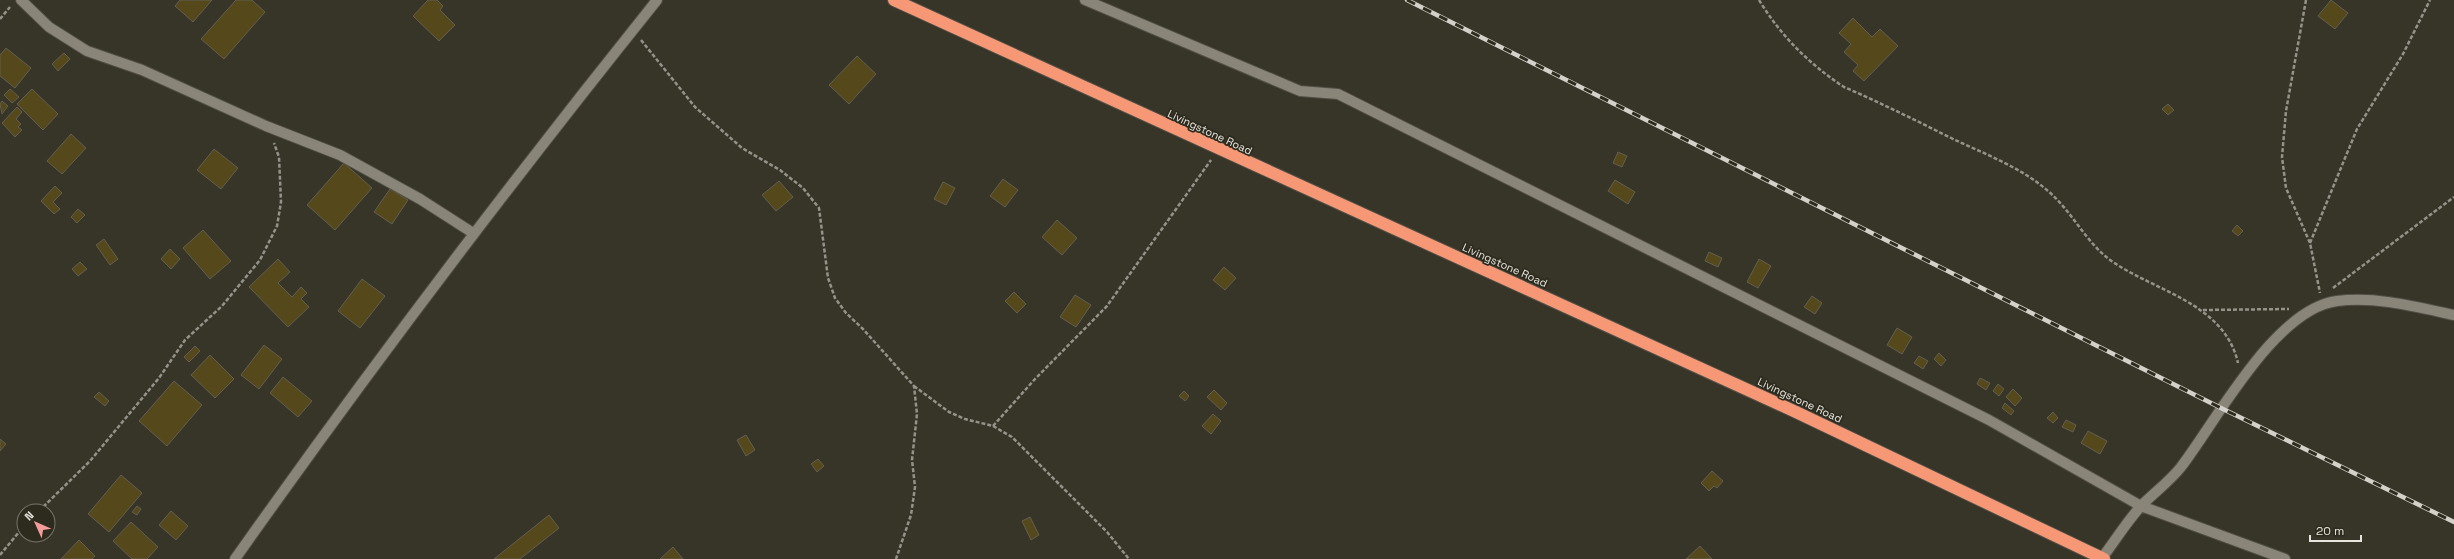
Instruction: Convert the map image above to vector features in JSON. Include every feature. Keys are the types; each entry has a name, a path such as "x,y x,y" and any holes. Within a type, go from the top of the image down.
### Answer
{"highway":[{"name":"Livingstone Road","path":"894,0 1218,150 1775,403 2103,559"}],"street":[{"path":"235,559 349,398 473,233 657,0"},
{"path":"1084,0 1300,91 1338,94 1988,420 2141,506 2285,559"},
{"path":"17,2 49,27 87,51 142,70 266,126 340,155 420,199 473,233"},
{"path":"2103,559 2141,506 2180,469 2242,379 2265,349 2287,327 2312,310 2337,301 2383,302 2454,315"}],"path":[{"path":"1759,0 1770,18 1793,46 1823,73 1844,87 1981,152 2048,191 2088,241 2115,264 2202,310 2221,328 2235,349 2242,379"},
{"path":"2306,0 2286,111 2282,157 2286,188 2310,243 2321,296 2353,274 2413,225 2454,196"},
{"path":"2310,243 2357,129 2404,54 2430,0"},
{"path":"0,19 17,2"},
{"path":"633,30 695,107 742,148 780,170 803,188 819,208 828,278 835,298 846,313 863,329 914,386 949,412 965,419 993,426 1012,436 1119,545 1129,559"},
{"path":"47,503 90,461 159,378 186,340 222,306 268,248 277,226 281,202 279,157 266,126"},
{"path":"993,426 1035,379 1107,306 1131,275 1218,150"},
{"path":"2202,310 2312,310"},
{"path":"896,559 911,514 915,487 912,460 917,414 914,386"},
{"path":"0,555 16,536"}],"building":[{"path":"180,0 212,0 193,22 175,6"},
{"path":"236,0 252,0 265,12 224,59 201,39"},
{"path":"428,0 437,0 443,6 440,10 455,25 439,41 413,16"},
{"path":"2331,0 2348,13 2335,29 2318,16"},
{"path":"1853,18 1872,37 1880,29 1898,46 1864,81 1853,71 1858,65 1844,52 1851,44 1839,33"},
{"path":"6,48 31,68 15,88 0,76 0,55"},
{"path":"64,53 70,59 58,71 52,64"},
{"path":"857,56 876,74 849,104 829,85"},
{"path":"10,89 19,97 12,103 4,95"},
{"path":"32,89 58,114 43,130 17,104"},
{"path":"2,101 8,106 2,114 0,104"},
{"path":"2168,104 2174,110 2168,115 2162,109"},
{"path":"17,107 22,112 16,119 21,124 18,127 22,130 15,137 2,123"},
{"path":"71,134 86,148 62,174 47,161"},
{"path":"214,149 238,168 221,189 197,170"},
{"path":"1618,152 1627,156 1622,167 1613,163"},
{"path":"344,163 372,188 335,230 307,205"},
{"path":"1003,179 1018,190 1005,207 990,196"},
{"path":"1615,180 1635,192 1628,204 1608,191"},
{"path":"779,181 793,197 776,211 762,195"},
{"path":"943,182 955,188 946,205 934,199"},
{"path":"55,186 62,193 53,202 60,209 54,214 41,201"},
{"path":"390,189 408,200 392,224 374,212"},
{"path":"78,209 85,215 77,223 71,217"},
{"path":"1057,220 1077,238 1062,255 1042,237"},
{"path":"2237,225 2243,231 2238,236 2232,231"},
{"path":"203,230 231,261 210,279 183,248"},
{"path":"104,239 118,259 110,265 96,245"},
{"path":"170,249 180,259 171,269 161,259"},
{"path":"1709,252 1722,258 1718,267 1705,261"},
{"path":"278,259 290,272 278,283 292,297 301,287 307,293 301,299 309,307 288,327 249,287"},
{"path":"1759,259 1771,266 1758,288 1747,282"},
{"path":"80,262 87,269 78,276 72,269"},
{"path":"1224,267 1236,278 1225,290 1213,280"},
{"path":"362,279 385,296 360,328 338,311"},
{"path":"1014,292 1026,304 1017,313 1005,301"},
{"path":"1075,295 1091,305 1076,327 1060,317"},
{"path":"1812,296 1822,303 1815,314 1804,307"},
{"path":"1897,328 1912,337 1902,354 1887,345"},
{"path":"264,345 282,359 259,389 241,375"},
{"path":"195,346 200,351 189,362 184,357"},
{"path":"1939,353 1946,360 1941,366 1934,359"},
{"path":"210,355 234,379 215,398 191,375"},
{"path":"1919,356 1928,361 1923,369 1914,363"},
{"path":"283,377 312,401 298,417 270,393"},
{"path":"1980,378 1990,383 1986,390 1977,384"},
{"path":"174,381 202,405 167,446 139,421"},
{"path":"1998,384 2004,389 1999,396 1993,391"},
{"path":"2013,389 2022,398 2015,406 2006,397"},
{"path":"1214,390 1227,403 1221,410 1207,397"},
{"path":"1184,391 1189,396 1185,401 1179,396"},
{"path":"99,392 109,401 105,406 94,397"},
{"path":"2005,403 2014,411 2011,415 2002,408"},
{"path":"2053,412 2058,418 2053,423 2047,418"},
{"path":"1213,414 1221,421 1211,434 1202,426"},
{"path":"2066,420 2076,425 2073,432 2062,427"},
{"path":"2088,431 2107,441 2100,454 2081,443"},
{"path":"746,435 755,450 746,456 737,440"},
{"path":"0,439 6,444 0,451"},
{"path":"818,459 824,466 817,472 811,464"},
{"path":"1712,471 1723,481 1717,488 1714,486 1709,491 1701,483"},
{"path":"121,475 142,493 109,532 88,514"},
{"path":"137,506 141,509 137,515 132,512"},
{"path":"171,511 188,526 176,540 159,525"},
{"path":"549,515 559,528 520,559 494,559"},
{"path":"1030,517 1039,535 1031,540 1022,521"},
{"path":"131,522 158,547 147,559 132,559 113,541"},
{"path":"79,540 95,556 92,559 61,559"},
{"path":"1700,546 1712,559 1686,559"},
{"path":"673,547 683,559 660,559"}],"railway":[{"path":"1407,0 2223,409 2454,522"}]}
